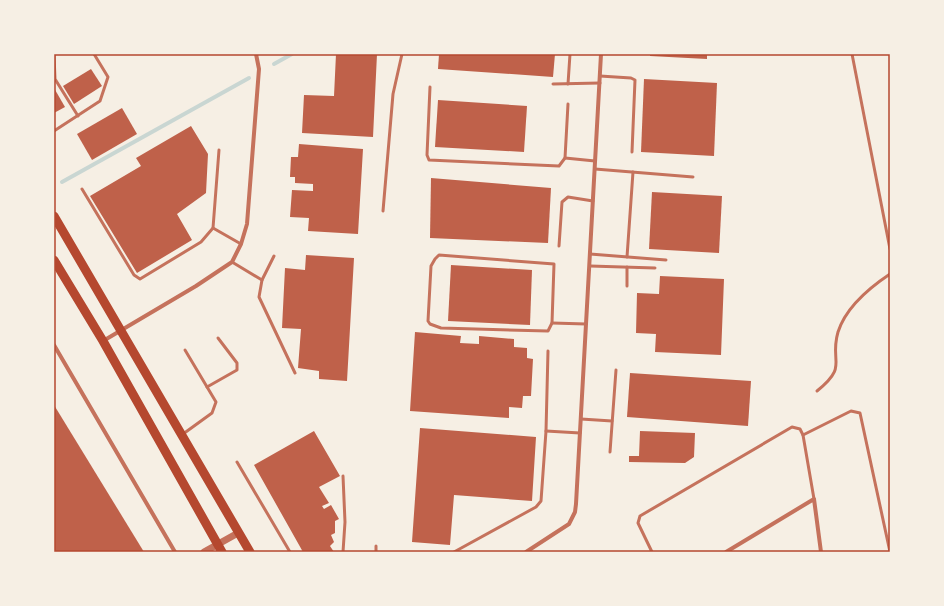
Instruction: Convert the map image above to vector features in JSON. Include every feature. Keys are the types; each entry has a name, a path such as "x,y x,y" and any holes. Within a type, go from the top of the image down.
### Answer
{"main road":[{"path":"54,216 250,552"},
{"path":"54,260 103,341 220,548"}],"street":[{"path":"103,341 232,262 241,244 247,224 259,69 256,54"},
{"path":"526,552 569,524 575,512 601,54"},
{"path":"54,345 175,552"},
{"path":"726,552 814,499 821,552"},
{"path":"204,552 220,548 238,533"}],"lane":[{"path":"55,54 55,79 78,116"},
{"path":"54,131 100,101 108,77 94,54"},
{"path":"383,211 393,94 402,54"},
{"path":"568,84 570,54"},
{"path":"852,54 890,249"},
{"path":"600,76 631,78 635,80 632,152"},
{"path":"553,84 600,83"},
{"path":"430,87 427,155 429,160 559,166 565,158 568,104"},
{"path":"82,189 134,275 140,279 201,242 213,228 219,150"},
{"path":"565,158 595,161"},
{"path":"595,169 693,177"},
{"path":"627,257 633,172"},
{"path":"559,246 562,202 564,199 568,197 593,201"},
{"path":"213,228 241,244"},
{"path":"590,254 666,260"},
{"path":"439,255 554,264 552,323 548,331 442,328 430,324 428,321 431,266 439,255"},
{"path":"274,256 262,280 259,297 295,372"},
{"path":"232,262 262,280"},
{"path":"590,266 655,268"},
{"path":"627,267 627,286"},
{"path":"817,391 832,378 836,371 838,331 851,309 859,298 890,274"},
{"path":"552,323 586,324"},
{"path":"207,387 236,370 237,363 218,338"},
{"path":"182,435 212,413 216,402 185,350"},
{"path":"454,552 536,507 541,501 546,431 548,351"},
{"path":"610,452 616,370"},
{"path":"803,435 851,412 860,413 890,552"},
{"path":"581,419 612,421"},
{"path":"652,552 638,523 640,516 792,427 800,429 803,435 814,499"},
{"path":"546,431 580,434"},
{"path":"237,462 290,552"},
{"path":"343,476 345,522 343,552"},
{"path":"376,546 376,552"}],"building":[{"path":"336,54 377,54 373,137 302,133 304,95 334,96"},
{"path":"439,54 555,54 553,77 438,69"},
{"path":"650,54 707,54 707,59 650,56"},
{"path":"91,69 102,86 74,104 63,86"},
{"path":"644,79 717,83 714,156 641,152"},
{"path":"54,88 65,107 54,113"},
{"path":"438,100 527,106 524,152 435,147"},
{"path":"122,108 137,134 92,160 77,134"},
{"path":"191,126 208,154 206,193 177,214 192,240 137,273 90,196 141,166 136,158"},
{"path":"299,144 363,149 358,234 308,231 309,218 290,217 292,190 313,191 313,184 295,183 295,177 290,177 291,157 298,157"},
{"path":"431,178 551,188 548,243 430,238"},
{"path":"652,192 722,196 719,253 649,249"},
{"path":"306,255 354,258 347,381 319,379 319,371 298,368 301,329 282,328 285,268 305,270"},
{"path":"451,265 532,270 530,325 448,321"},
{"path":"660,276 724,279 721,355 655,352 656,334 636,333 637,293 659,294"},
{"path":"415,332 461,336 460,343 479,344 479,336 514,339 514,347 527,348 527,358 533,359 531,396 523,396 522,408 509,407 509,418 410,411"},
{"path":"630,373 751,381 748,426 627,417"},
{"path":"54,405 144,552 54,552"},
{"path":"420,428 536,437 532,501 454,495 450,545 412,542"},
{"path":"314,431 340,476 319,487 329,503 322,506 324,509 331,505 339,519 335,521 335,533 331,535 334,542 330,546 334,552 303,552 254,465"},
{"path":"640,431 695,433 694,457 685,463 629,462 629,456 639,456"}],"waterway":[{"path":"274,64 292,54"},
{"path":"62,182 249,78"}]}
